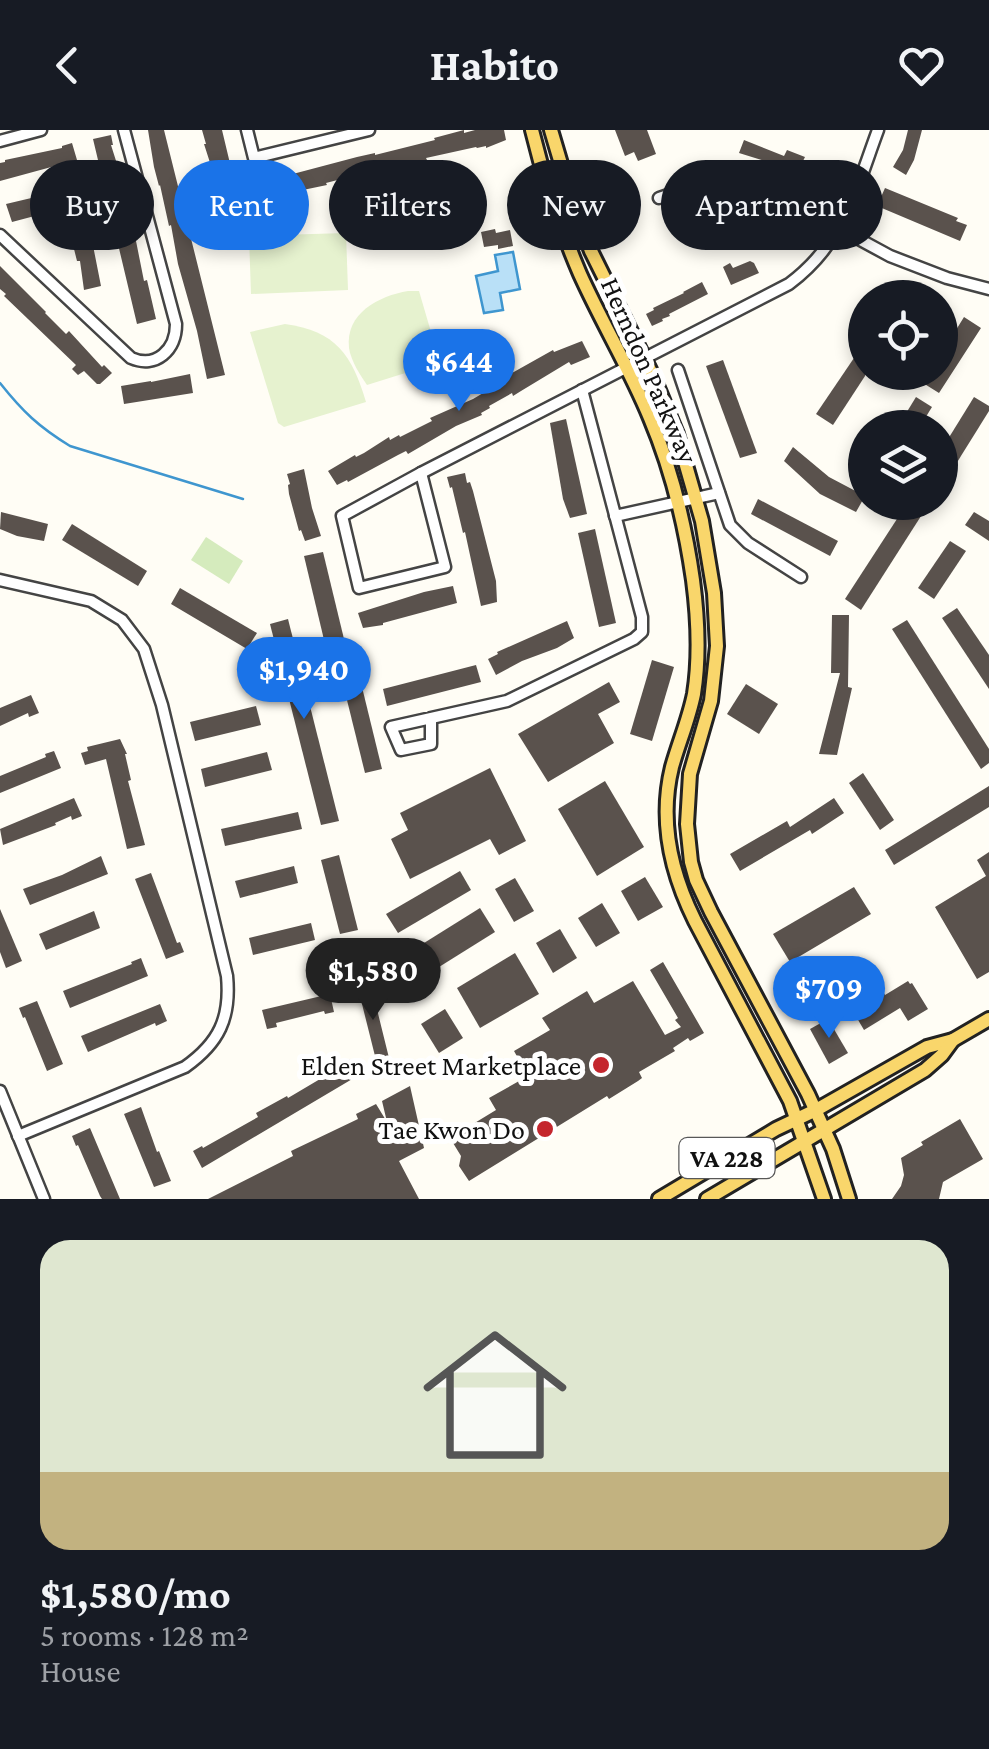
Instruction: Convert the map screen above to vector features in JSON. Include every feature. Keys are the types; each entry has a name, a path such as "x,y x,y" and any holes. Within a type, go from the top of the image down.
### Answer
{"main road":[{"name":"Herndon Parkway","path":"532,130 567,242 652,421 678,502 693,579 698,638 693,699 668,788 672,862 684,898 790,1101 824,1199"},
{"name":"Herndon Parkway","path":"551,130 584,234 677,434 697,498 712,574 717,646 712,702 690,774 687,824 696,880 816,1110 849,1199"},
{"path":"797,1119 928,1047 954,1040 989,1019"},
{"path":"824,1131 925,1070 954,1040"},
{"name":"VA 228","path":"659,1199 797,1119"},
{"name":"VA 228","path":"707,1199 824,1131"}],"street":[{"path":"0,141 42,130"},
{"path":"0,235 131,358 140,362 159,359 172,345 176,324 124,130"},
{"path":"247,130 254,158 368,130"},
{"path":"866,160 878,130"},
{"path":"421,473 445,567 359,588 342,516 421,473 626,366 789,284 826,250"},
{"path":"881,250 914,267 989,288"},
{"path":"678,370 730,525 748,544 801,578"},
{"path":"431,718 507,702 642,632 642,617 582,390"},
{"path":"616,516 719,493"},
{"path":"0,580 91,601 122,620 144,648 189,812 228,993 225,1018 218,1034 185,1067 18,1136"},
{"path":"0,1091 44,1199"}],"green space":[{"path":"309,234 329,234 329,250 347,250 348,290 251,294 249,250 309,250"},
{"path":"408,291 419,291 438,356 431,365 367,385 350,353 352,325 366,308"},
{"path":"285,324 317,333 339,348 355,371 366,402 284,427 278,423 250,332"},
{"path":"206,537 243,561 229,584 191,560"}],"water":[{"path":"513,252 520,289 500,293 503,310 484,313 476,276 498,271 495,255"}],"building":[{"path":"148,130 164,130 174,170 174,242 171,225"},
{"path":"202,130 222,130 229,160 209,160"},
{"path":"464,130 504,130 506,140 427,160 346,160 375,155"},
{"path":"615,130 647,130 656,154 641,160 634,152 625,156"},
{"path":"908,130 922,130 906,175 893,167"},
{"path":"111,135 116,160 98,160 93,139"},
{"path":"744,140 784,156 787,150 805,157 762,160 739,153"},
{"path":"72,143 77,160 30,160 30,173 0,181 0,163 5,160"},
{"path":"329,164 327,185 309,189 309,170"},
{"path":"885,188 958,218 956,221 967,225 960,241 883,209"},
{"path":"30,198 30,217 12,222 6,204"},
{"path":"487,231 507,231 507,247 487,247"},
{"path":"74,250 94,250 101,286 84,290"},
{"path":"119,250 138,250 144,281 147,280 156,319 137,324"},
{"path":"175,250 194,250 225,375 207,379"},
{"path":"750,261 759,273 731,285 723,267 730,263 733,268"},
{"path":"0,266 66,334 69,331 112,373 100,384 84,371 78,375 72,369 76,365 4,296 0,289"},
{"path":"702,282 708,294 652,326 646,314"},
{"path":"964,317 981,328 958,364 958,327"},
{"path":"582,341 590,357 571,365 569,362 408,454 406,451 337,485 328,471 389,437 400,437 432,421 430,418 473,399 553,350"},
{"path":"723,360 757,453 740,458 706,366"},
{"path":"848,367 848,390 856,390 833,425 816,414"},
{"path":"190,374 193,393 124,404 121,386"},
{"path":"916,397 932,407 930,410 908,410"},
{"path":"974,397 989,406 958,461 958,423"},
{"path":"566,419 587,514 570,518 550,423"},
{"path":"793,447 829,477 848,487 848,508 820,494 784,461"},
{"path":"304,469 321,536 305,541 289,494 287,474"},
{"path":"465,473 496,581 497,602 481,606 465,532 447,477"},
{"path":"758,499 838,541 830,556 751,514"},
{"path":"1,512 48,524 44,541 0,529"},
{"path":"974,512 989,521 989,541 965,525"},
{"path":"896,520 918,520 861,610 845,599"},
{"path":"72,524 147,571 138,586 62,540"},
{"path":"595,529 616,623 599,627 578,533"},
{"path":"950,541 966,551 934,599 918,588"},
{"path":"323,552 344,639 325,644 304,556"},
{"path":"453,586 457,603 363,628 358,613"},
{"path":"180,588 257,633 247,649 171,604"},
{"path":"957,608 989,655 989,689 942,618"},
{"path":"832,615 849,615 848,687 852,688 837,755 819,754 840,673 831,673"},
{"path":"288,619 339,821 321,825 270,624"},
{"path":"907,620 989,749 989,763 981,769 892,629"},
{"path":"567,621 574,638 496,675 488,659 497,652"},
{"path":"652,660 674,667 652,741 630,734"},
{"path":"476,665 481,682 387,706 383,689"},
{"path":"609,682 620,702 598,714 614,743 548,782 518,734"},
{"path":"361,683 382,769 365,773 344,688"},
{"path":"746,684 778,704 759,734 727,714"},
{"path":"31,695 39,713 29,717 28,713 0,726 0,708"},
{"path":"256,706 261,725 195,741 190,722"},
{"path":"120,739 127,754 131,780 128,781 145,845 127,849 106,759 85,765 81,753 88,751 87,747"},
{"path":"54,751 61,768 0,793 0,776"},
{"path":"267,752 272,770 205,787 201,769"},
{"path":"490,768 526,841 499,855 490,839 410,879 391,839 408,830 400,813"},
{"path":"863,773 894,820 880,830 849,783"},
{"path":"605,781 644,847 597,876 558,809"},
{"path":"989,786 989,807 894,865 885,850"},
{"path":"74,798 82,816 72,820 71,816 3,845 0,829"},
{"path":"834,798 844,813 740,871 730,854 787,821 790,827"},
{"path":"298,812 302,829 225,846 221,829"},
{"path":"989,852 989,972 977,979 935,907 986,876 977,860"},
{"path":"339,855 358,930 340,934 321,860"},
{"path":"101,856 108,874 30,905 23,889"},
{"path":"294,866 298,883 240,898 235,881"},
{"path":"460,871 471,890 398,933 386,914"},
{"path":"151,873 184,952 166,959 135,879"},
{"path":"645,877 663,907 638,921 621,891"},
{"path":"515,878 534,911 514,922 495,889"},
{"path":"854,887 871,914 790,962 773,934"},
{"path":"602,903 620,933 596,947 578,918"},
{"path":"480,908 495,932 415,982 400,958"},
{"path":"0,909 22,961 6,968 0,952"},
{"path":"94,911 100,928 46,950 39,934"},
{"path":"311,923 315,940 253,955 249,938"},
{"path":"560,929 577,958 553,973 536,943"},
{"path":"515,953 539,994 480,1028 457,988"},
{"path":"141,958 148,976 70,1008 63,991"},
{"path":"663,962 704,1033 690,1041 688,1038 673,1048 675,1051 639,1072 642,1078 638,1081 469,1181 459,1166 461,1156 450,1138 496,1110 489,1098 528,1076 514,1051 550,1030 542,1018 587,991 594,1003 633,981 665,1035 681,1027 650,970"},
{"path":"370,981 390,1062 373,1067 371,1057 375,1056 360,996 355,997 352,986"},
{"path":"908,981 928,1009 908,1021 900,1008 864,1030 854,1013 859,1010 855,1004 881,988 885,995"},
{"path":"330,994 334,1012 276,1023 277,1027 267,1029 262,1010"},
{"path":"37,1001 63,1064 47,1071 19,1008"},
{"path":"160,1004 167,1021 88,1052 81,1036"},
{"path":"445,1009 463,1038 439,1053 421,1024"},
{"path":"828,1019 848,1053 829,1064 810,1029"},
{"path":"350,1059 359,1075 202,1168 193,1151 258,1117 256,1113"},
{"path":"410,1086 424,1148 399,1161 419,1199 208,1199 293,1156 291,1151 358,1119 356,1114 376,1104 387,1122 382,1101"},
{"path":"141,1107 171,1181 154,1187 124,1114"},
{"path":"960,1119 983,1159 943,1182 939,1199 892,1199 904,1175 901,1158"},
{"path":"90,1128 120,1199 102,1199 76,1146 72,1136"}],"waterway":[{"path":"0,383 32,418 70,446 243,499"}],"place":[{"name":"Elden Street Marketplace","path":"601,1065"},
{"name":"Tae Kwon Do","path":"545,1129"}]}
